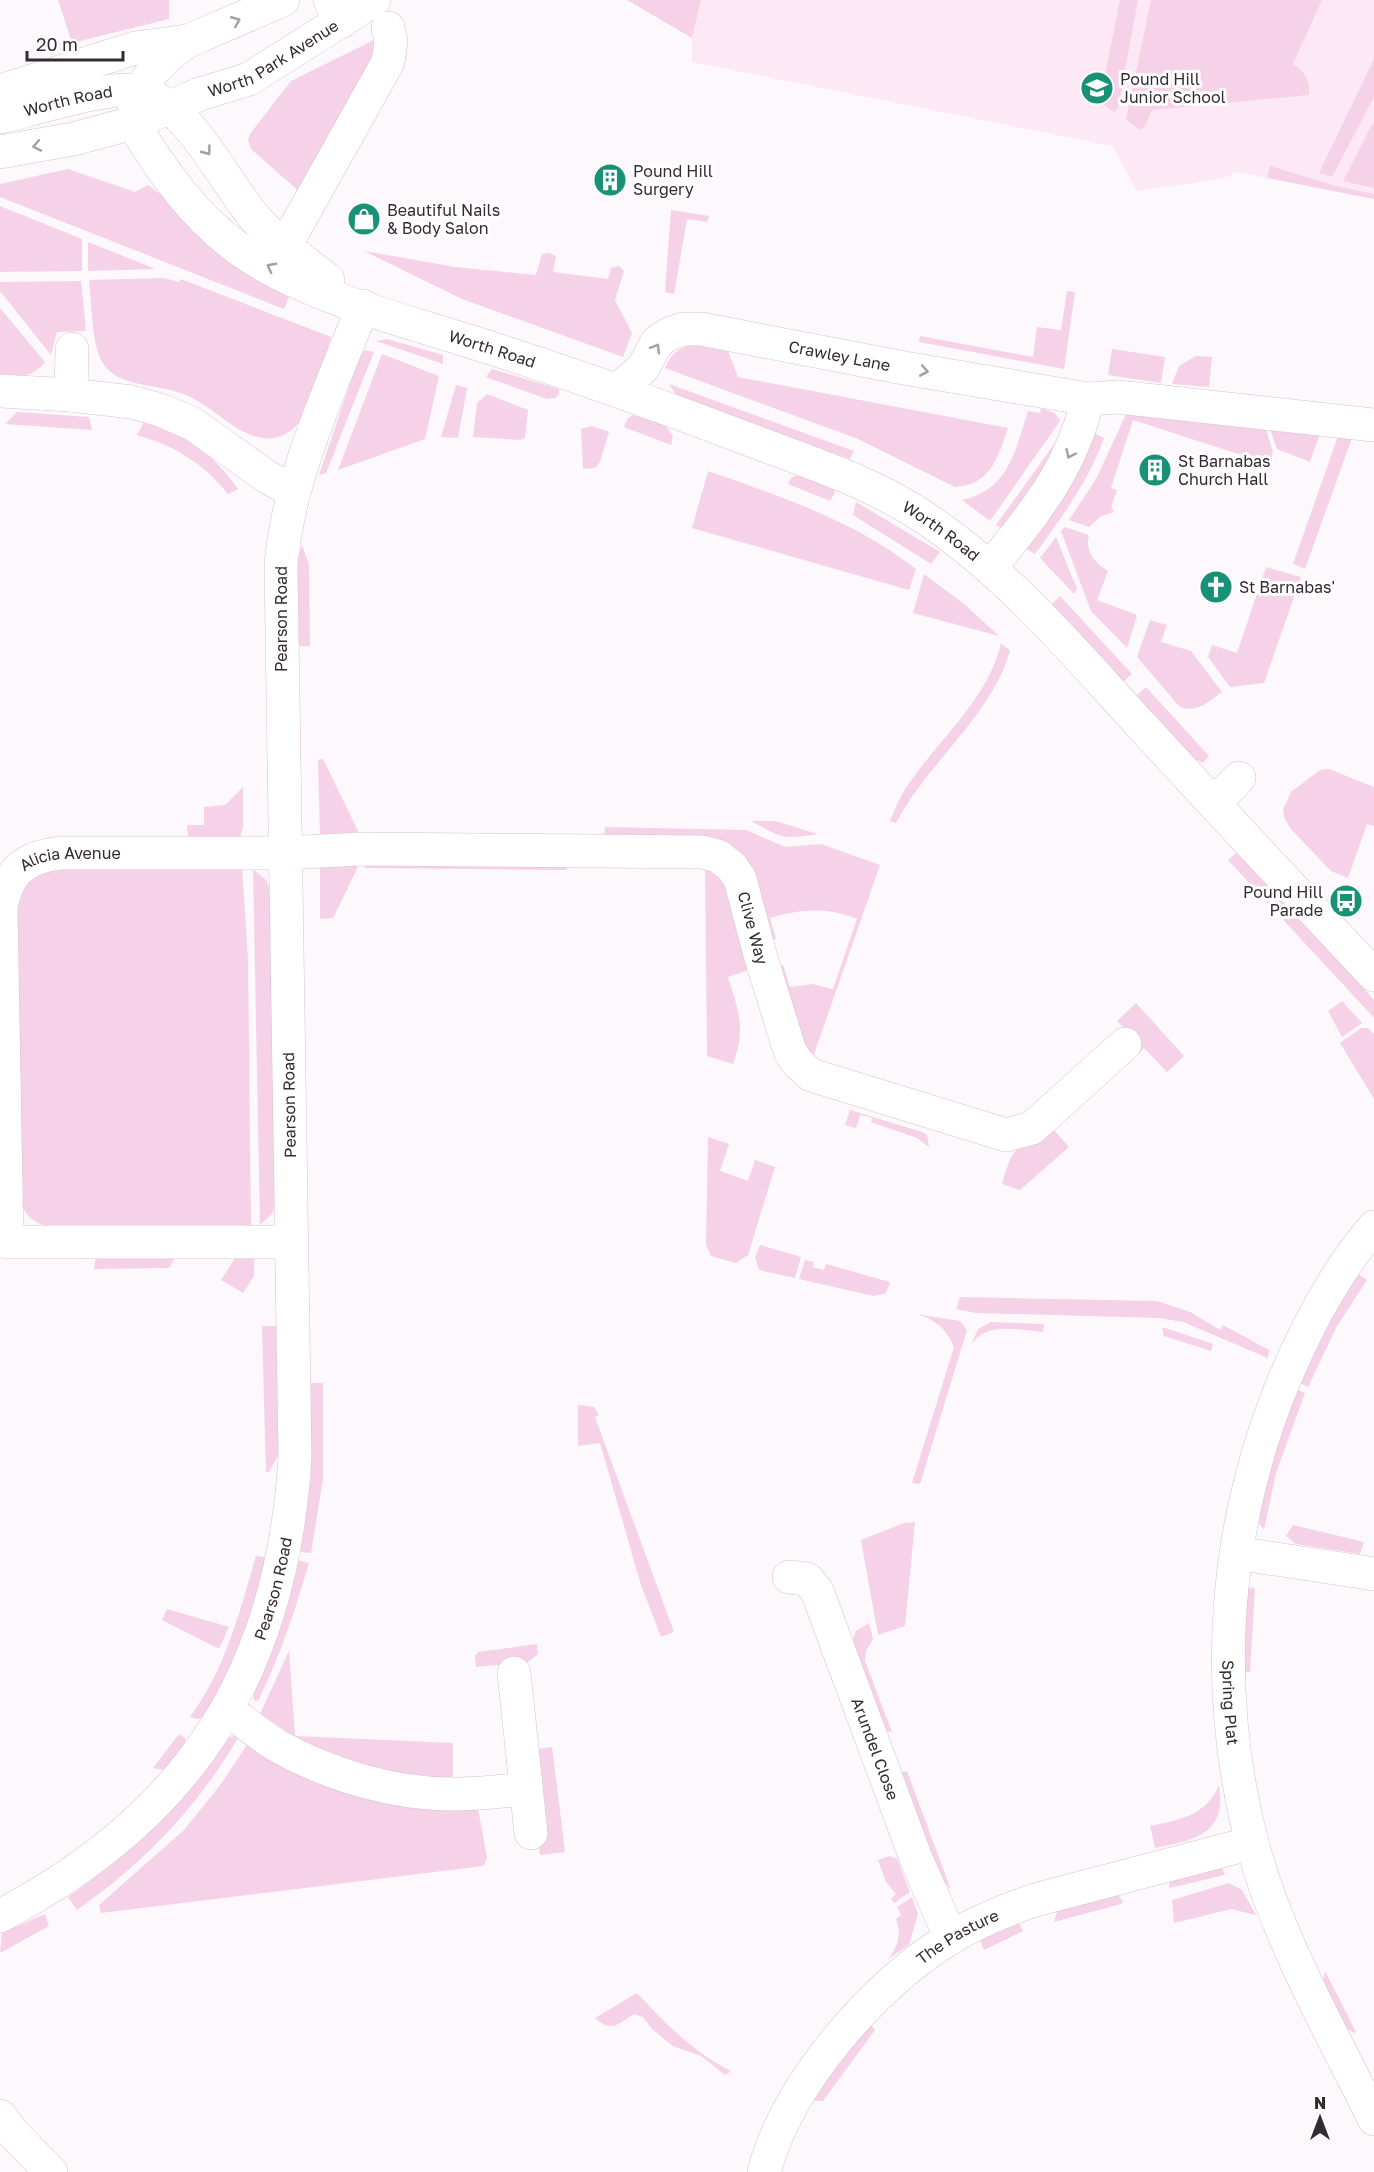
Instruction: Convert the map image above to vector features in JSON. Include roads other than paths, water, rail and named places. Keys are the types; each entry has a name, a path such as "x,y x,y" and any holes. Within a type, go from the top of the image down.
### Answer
{"street":[{"path":"0,92 135,48 188,41 284,0"},
{"name":"Worth Park Avenue","path":"0,152 73,139 133,123 167,107 249,79 335,11 381,14"},
{"path":"285,246 388,62 391,41 381,14"},
{"name":"Worth Road","path":"188,41 164,58 139,92 133,123 158,165 179,191 212,226 245,253 301,283 363,306 617,390 856,480 915,512 990,568 1024,598 1374,975"},
{"name":"Worth Road","path":"0,117 117,90 139,92 167,107 210,154 256,220 285,246 363,306"},
{"name":"Pearson Road","path":"0,1916 75,1874 113,1843 190,1764 228,1710 252,1662 271,1608 292,1510 295,1457 280,567 283,535 293,491 363,306"},
{"name":"Crawley Lane","path":"617,390 643,368 657,342 683,329 701,328 904,368 1088,399 1118,398 1374,425"},
{"path":"71,395 72,349"},
{"path":"0,391 71,395 132,402 164,411 194,424 267,477 293,491"},
{"path":"990,568 1032,518 1053,488 1080,432 1088,399"},
{"path":"1214,803 1239,778"},
{"name":"Clive Way","path":"284,853 361,849 685,850 718,856 732,867 740,879 761,958 790,1051 803,1069 810,1075 995,1133 1019,1133 1032,1128 1125,1044"},
{"name":"Alicia Avenue","path":"284,853 43,855 19,869 10,879 3,892 1,908 3,1242 291,1242"},
{"name":"Spring Plat","path":"1374,1227 1334,1281 1301,1343 1266,1424 1246,1493 1227,1628 1228,1681 1237,1773 1252,1843 1281,1927 1361,2060 1374,2119"},
{"path":"1236,1553 1374,1574"},
{"name":"Arundel Close","path":"789,1577 807,1579 817,1591 917,1861 951,1938"},
{"path":"514,1673 531,1833"},
{"path":"228,1710 274,1744 300,1758 358,1778 422,1791 456,1794 526,1789"},
{"name":"The Pasture","path":"764,2172 788,2114 830,2049 878,1995 951,1938 1000,1912 1035,1900 1252,1843"},
{"path":"0,2116 13,2133 51,2172"}],"place":[{"name":"Pound Hill Junior School","path":"1097,88"},
{"name":"Pound Hill Surgery","path":"610,180"},
{"name":"Beautiful Nails & Body Salon","path":"364,219"},
{"name":"St Barnabas Church Hall","path":"1155,470"},
{"name":"St Barnabas'","path":"1216,587"},
{"name":"Pound Hill Parade","path":"1346,901"}]}
